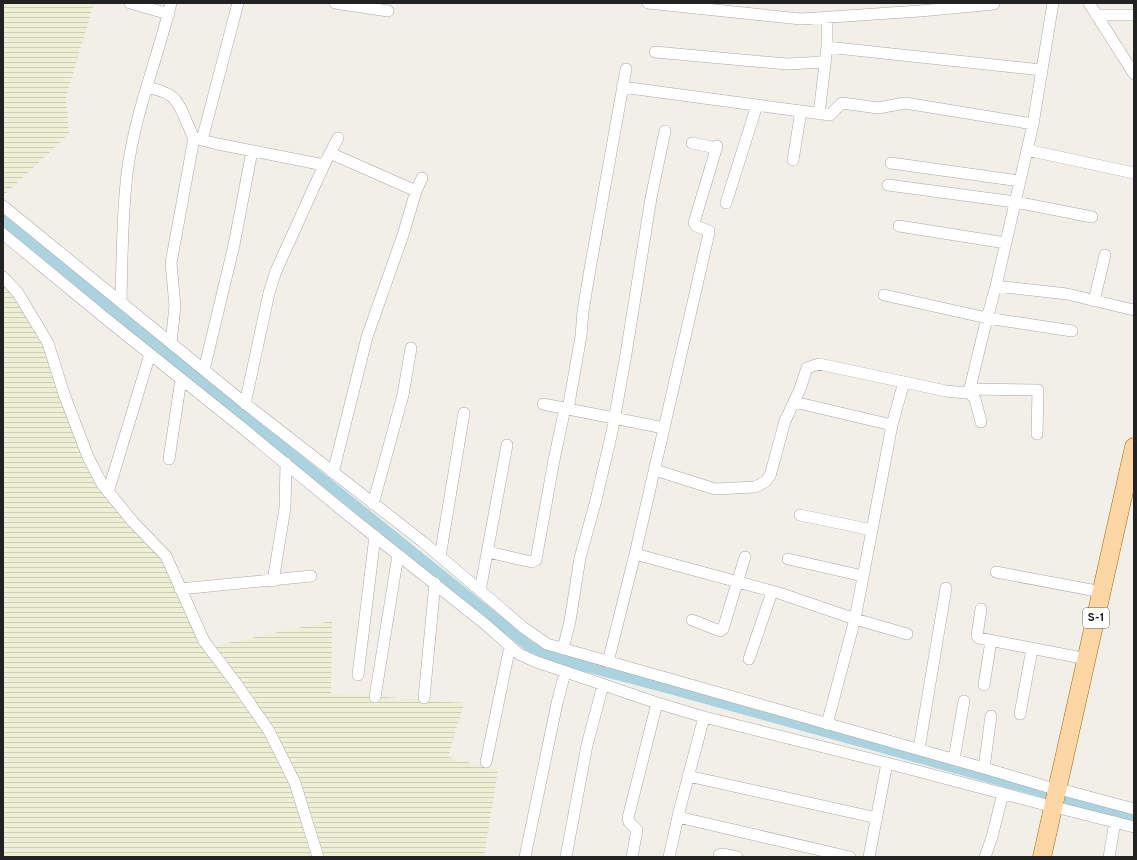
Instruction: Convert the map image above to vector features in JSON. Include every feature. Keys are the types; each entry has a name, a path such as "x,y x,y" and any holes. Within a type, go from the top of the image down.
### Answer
{"main road":[{"name":"S-1","path":"1052,857 1060,801 1087,659 1131,473 1134,447"},
{"name":"S-1","path":"1042,857 1060,801 1134,491"}],"street":[{"path":"121,302 124,207 127,173 138,119 170,8 130,3"},
{"path":"171,343 175,306 171,263 198,139 238,3"},
{"path":"335,3 388,11"},
{"path":"648,3 801,19 920,7 994,4"},
{"path":"980,422 975,399 970,390 996,286 1033,124 1053,3"},
{"path":"1089,3 1134,74"},
{"path":"1096,15 1134,15"},
{"path":"819,114 827,47 827,17"},
{"path":"827,47 1042,70"},
{"path":"655,52 787,64 825,62"},
{"path":"488,552 532,562 536,560 554,460 582,336 590,269 626,69"},
{"path":"147,86 162,91 172,97 178,104 189,130 198,139 324,165"},
{"path":"622,87 830,115 842,103 878,108 905,103 1033,124"},
{"path":"726,203 757,106"},
{"path":"793,160 801,112"},
{"path":"563,649 570,621 580,558 596,500 614,418 651,198 665,131"},
{"path":"245,404 267,300 276,271 324,165 338,138"},
{"path":"608,662 655,470 709,234 709,231 696,226 694,223 717,147 692,143"},
{"path":"1027,150 1134,173"},
{"path":"204,370 234,245 252,151"},
{"path":"330,153 416,191"},
{"path":"891,163 1020,181"},
{"path":"333,472 367,337 403,235 416,191 422,178"},
{"path":"888,185 1015,202 1092,217"},
{"path":"4,208 245,404 440,557 530,632 547,644 984,768 1060,801 1115,822 1134,827"},
{"path":"899,226 1006,243"},
{"path":"3,234 398,555 435,583 519,654 565,673 704,717 1003,793 1134,810"},
{"path":"1094,300 1105,255"},
{"path":"3,277 18,293 48,343 64,394 88,457 102,484 133,522 166,556 204,641 269,731 295,783 318,857"},
{"path":"996,286 1067,294 1134,310"},
{"path":"884,295 987,318 1072,331"},
{"path":"373,504 403,395 411,348"},
{"path":"108,492 150,354"},
{"path":"655,470 715,488 755,487 765,482 770,476 785,421 800,389 806,368 819,364 946,392 966,393 970,390 1038,390 1037,434"},
{"path":"169,459 181,379"},
{"path":"828,724 855,619 892,425 904,382"},
{"path":"794,402 892,425"},
{"path":"543,404 664,428"},
{"path":"440,557 464,413"},
{"path":"480,591 507,445"},
{"path":"273,581 285,508 286,463"},
{"path":"800,515 872,530"},
{"path":"358,674 375,536"},
{"path":"635,554 738,582 907,634"},
{"path":"375,697 398,555"},
{"path":"692,620 720,631 723,630 745,557"},
{"path":"788,559 863,576"},
{"path":"996,572 1102,592"},
{"path":"180,589 273,581 311,576"},
{"path":"424,698 435,583"},
{"path":"919,749 946,588"},
{"path":"749,659 772,592"},
{"path":"981,609 977,636 978,638 1087,659"},
{"path":"984,685 991,641"},
{"path":"486,762 510,646"},
{"path":"1020,714 1032,649"},
{"path":"525,857 557,703 565,673"},
{"path":"566,857 587,745 603,685"},
{"path":"954,759 964,701"},
{"path":"632,857 637,830 629,822 628,818 657,703"},
{"path":"984,768 991,716"},
{"path":"668,857 704,717"},
{"path":"869,857 887,763"},
{"path":"688,776 877,818"},
{"path":"985,857 992,837 1003,793"},
{"path":"678,817 850,857"},
{"path":"1109,857 1115,822"},
{"path":"719,857 719,855 722,854 737,857"}],"green space":[{"path":"3,3 94,3 66,97 69,134 3,196"},
{"path":"3,277 48,343 102,484 166,556 208,647 332,621 331,693 464,703 448,757 498,770 484,857 3,857"}],"waterway":[{"path":"3,219 135,328 529,646 558,659 1134,816"}]}
